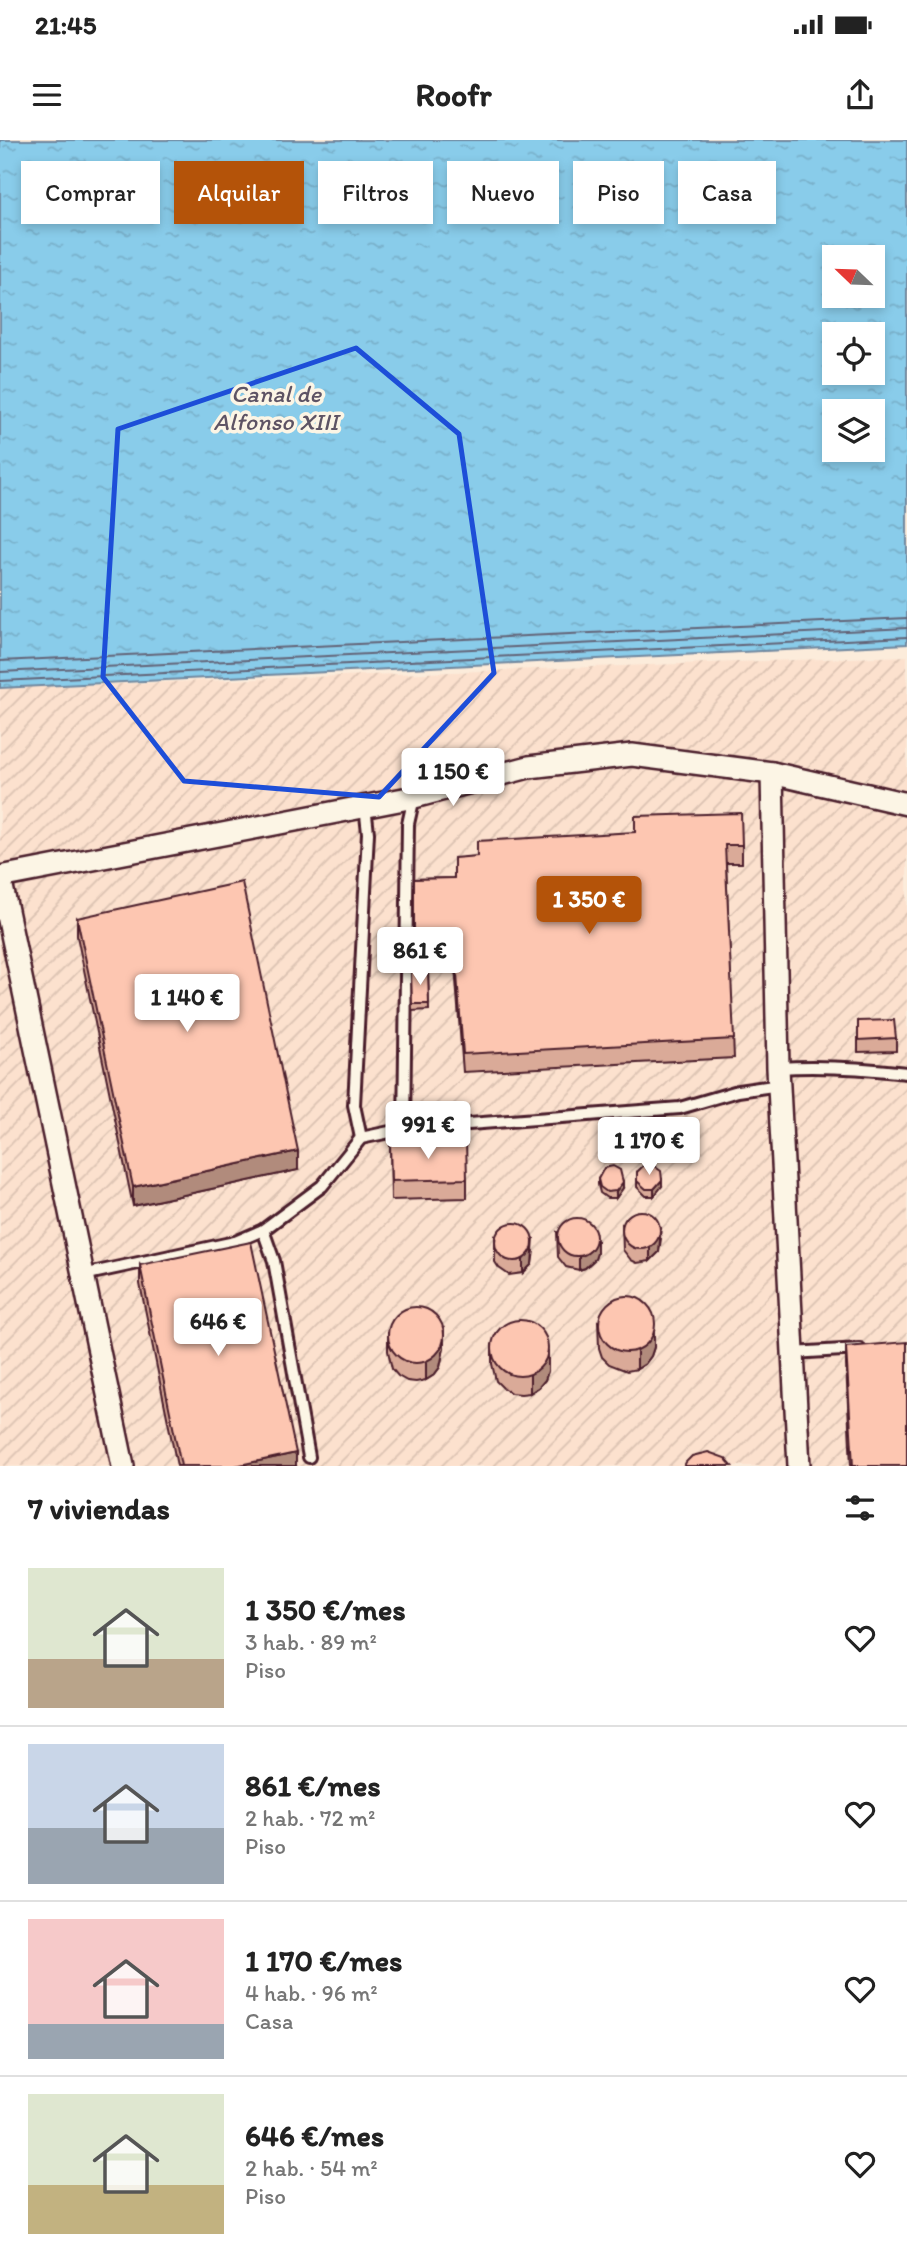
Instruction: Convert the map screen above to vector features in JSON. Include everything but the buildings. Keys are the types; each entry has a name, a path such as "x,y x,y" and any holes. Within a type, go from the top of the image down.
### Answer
{"street":[{"path":"123,1466 0,877 414,797 529,767 632,755 772,773 907,804"},
{"path":"772,773 779,1077 799,1466"}],"lane":[{"path":"404,1129 408,824 414,797"},
{"path":"361,1138 355,1105 368,833 365,806"},
{"path":"83,1275 234,1242 263,1230 322,1186 361,1138 404,1129 680,1108 822,1066 907,1073"},
{"path":"263,1230 274,1261 309,1457"},
{"path":"792,1353 869,1349"}],"highlighted area":[{"path":"356,348 459,434 494,673 379,797 184,781 103,677 118,429"}],"shaded area":[{"path":"907,656 907,1466 0,1466 0,688"}],"water":[{"name":"Canal de Alfonso XIII","path":"0,140 907,140 907,644 0,688"}]}
